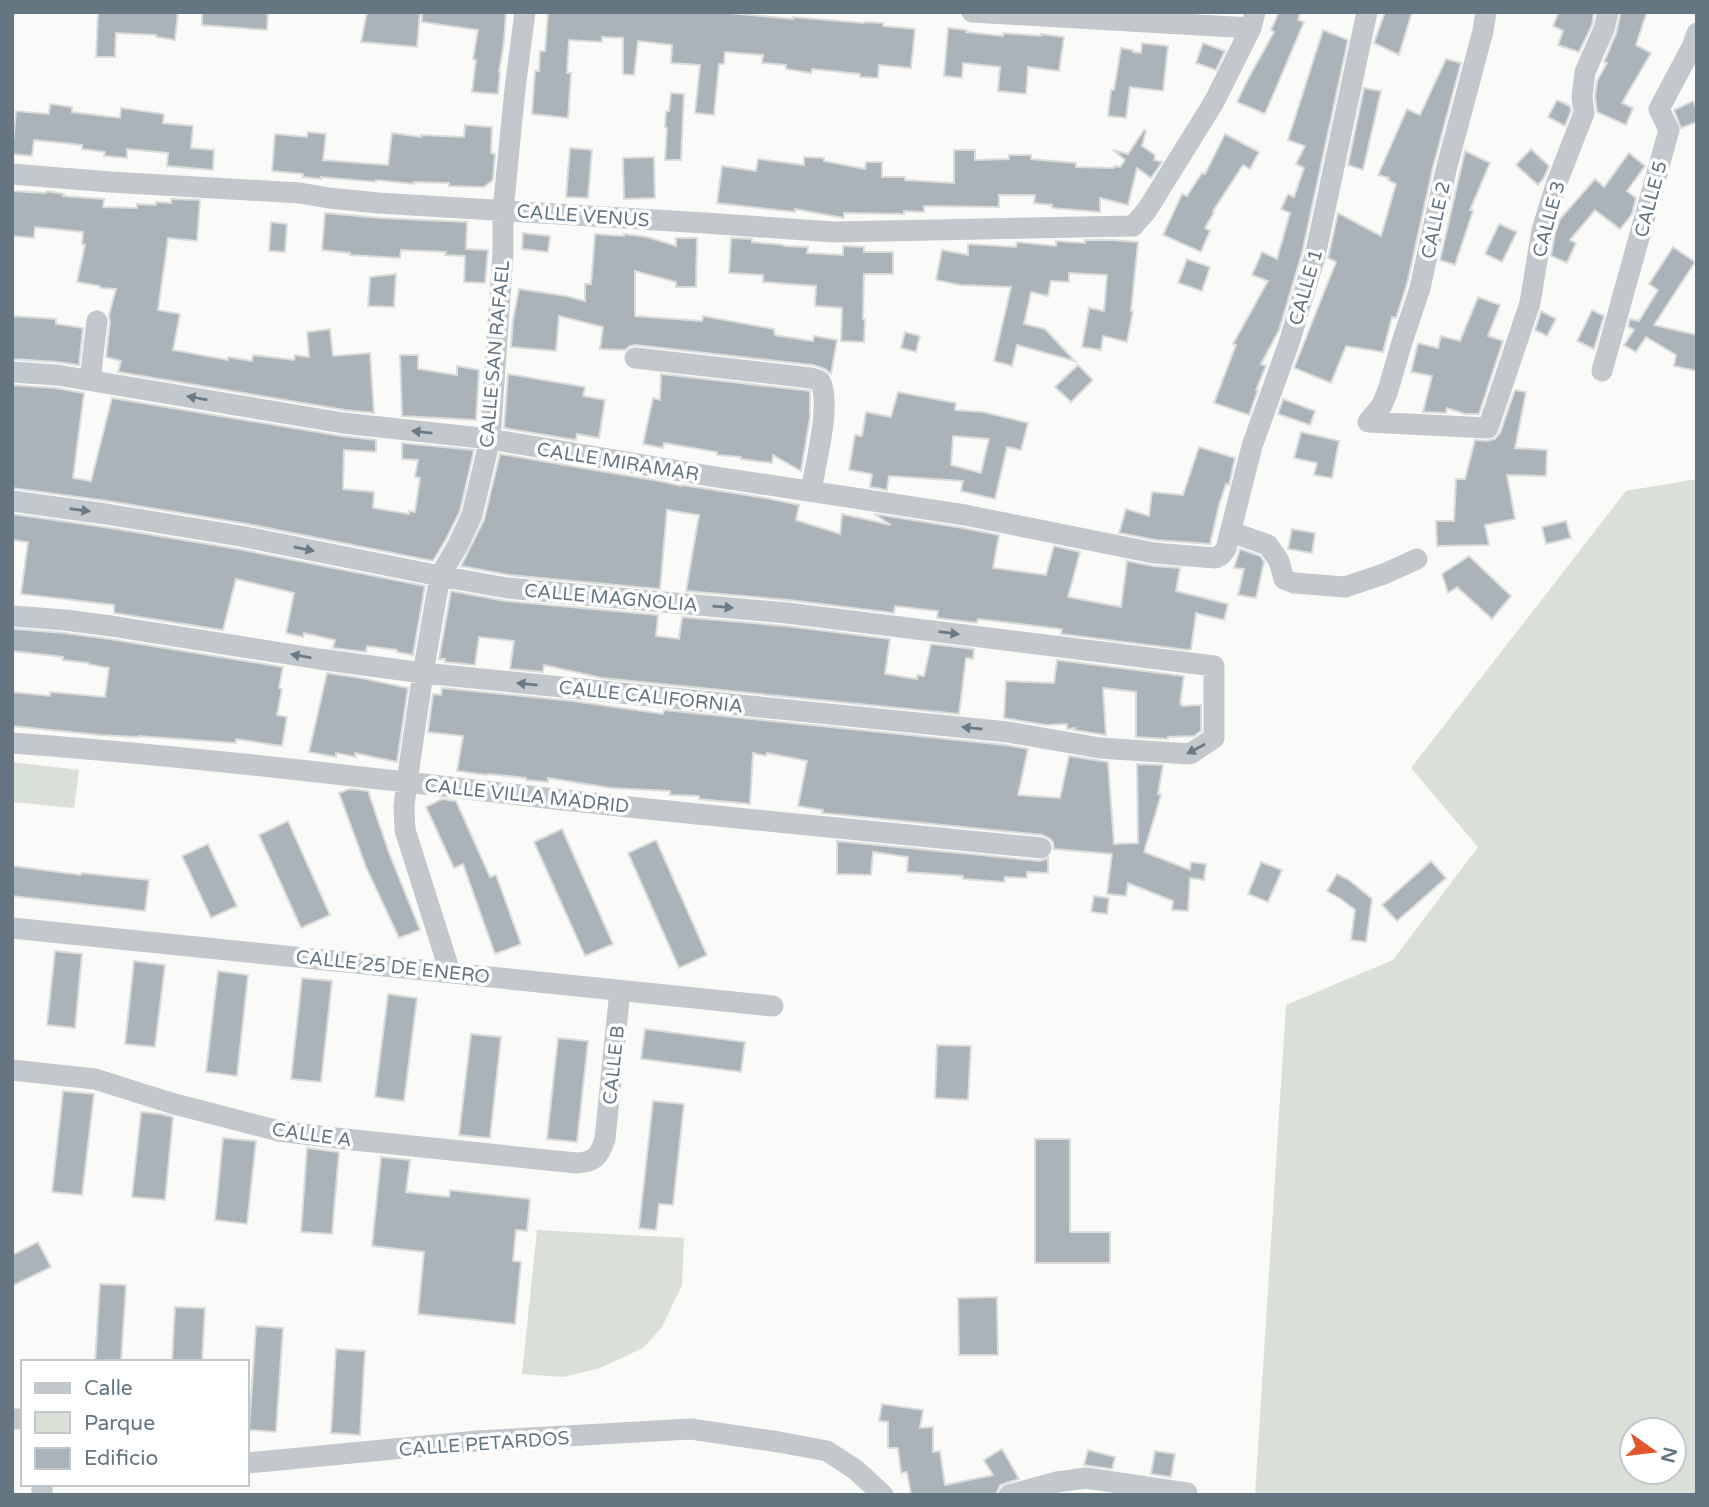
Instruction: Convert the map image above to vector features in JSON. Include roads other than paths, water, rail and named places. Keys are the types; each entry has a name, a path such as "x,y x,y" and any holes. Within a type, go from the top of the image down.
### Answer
{"street":[{"name":"CALLE SAN RAFAEL","path":"450,972 405,830 404,806 440,576 472,515 489,439 499,312 503,210 525,12"},
{"path":"972,12 1253,20"},
{"name":"CALLE 1","path":"1221,555 1226,549 1231,532 1252,446 1289,343 1315,256 1367,12"},
{"name":"CALLE 2","path":"1486,12 1446,170 1420,288 1388,390 1382,405 1368,422 1488,428"},
{"name":"CALLE 3","path":"1488,428 1530,303 1542,230 1584,113 1582,97 1586,72 1608,12"},
{"name":"CALLE VENUS","path":"12,174 300,193 378,203 834,232 1133,226 1147,210 1214,102 1253,20"},
{"name":"CALLE 5","path":"1602,371 1670,130 1659,109 1697,33"},
{"path":"90,380 97,321"},
{"path":"635,358 811,377 820,381 824,391 823,426 811,491"},
{"name":"CALLE MIRAMAR","path":"12,372 90,380 343,423 489,439 965,515 1154,553 1209,558 1221,555"},
{"name":"CALLE MAGNOLIA","path":"12,501 240,536 507,588 787,612 1214,666"},
{"path":"1231,532 1268,545 1279,561 1284,579 1294,583 1345,587 1417,559"},
{"name":"CALLE CALIFORNIA","path":"12,616 111,626 320,660 423,673 1008,732 1100,748 1190,754 1214,738 1214,666"},
{"name":"CALLE VILLA MADRID","path":"12,743 104,750 1041,848"},
{"name":"CALLE 25 DE ENERO","path":"12,928 773,1006"},
{"name":"CALLE B","path":"605,1139 620,990"},
{"name":"CALLE A","path":"12,1070 95,1079 248,1124 335,1138 576,1163 589,1163 600,1154 605,1139"},
{"name":"CALLE PETARDOS","path":"248,1463 477,1441 691,1429 827,1451 856,1470 882,1494"},
{"path":"1009,1495 1057,1482 1086,1478 1187,1493"}]}
